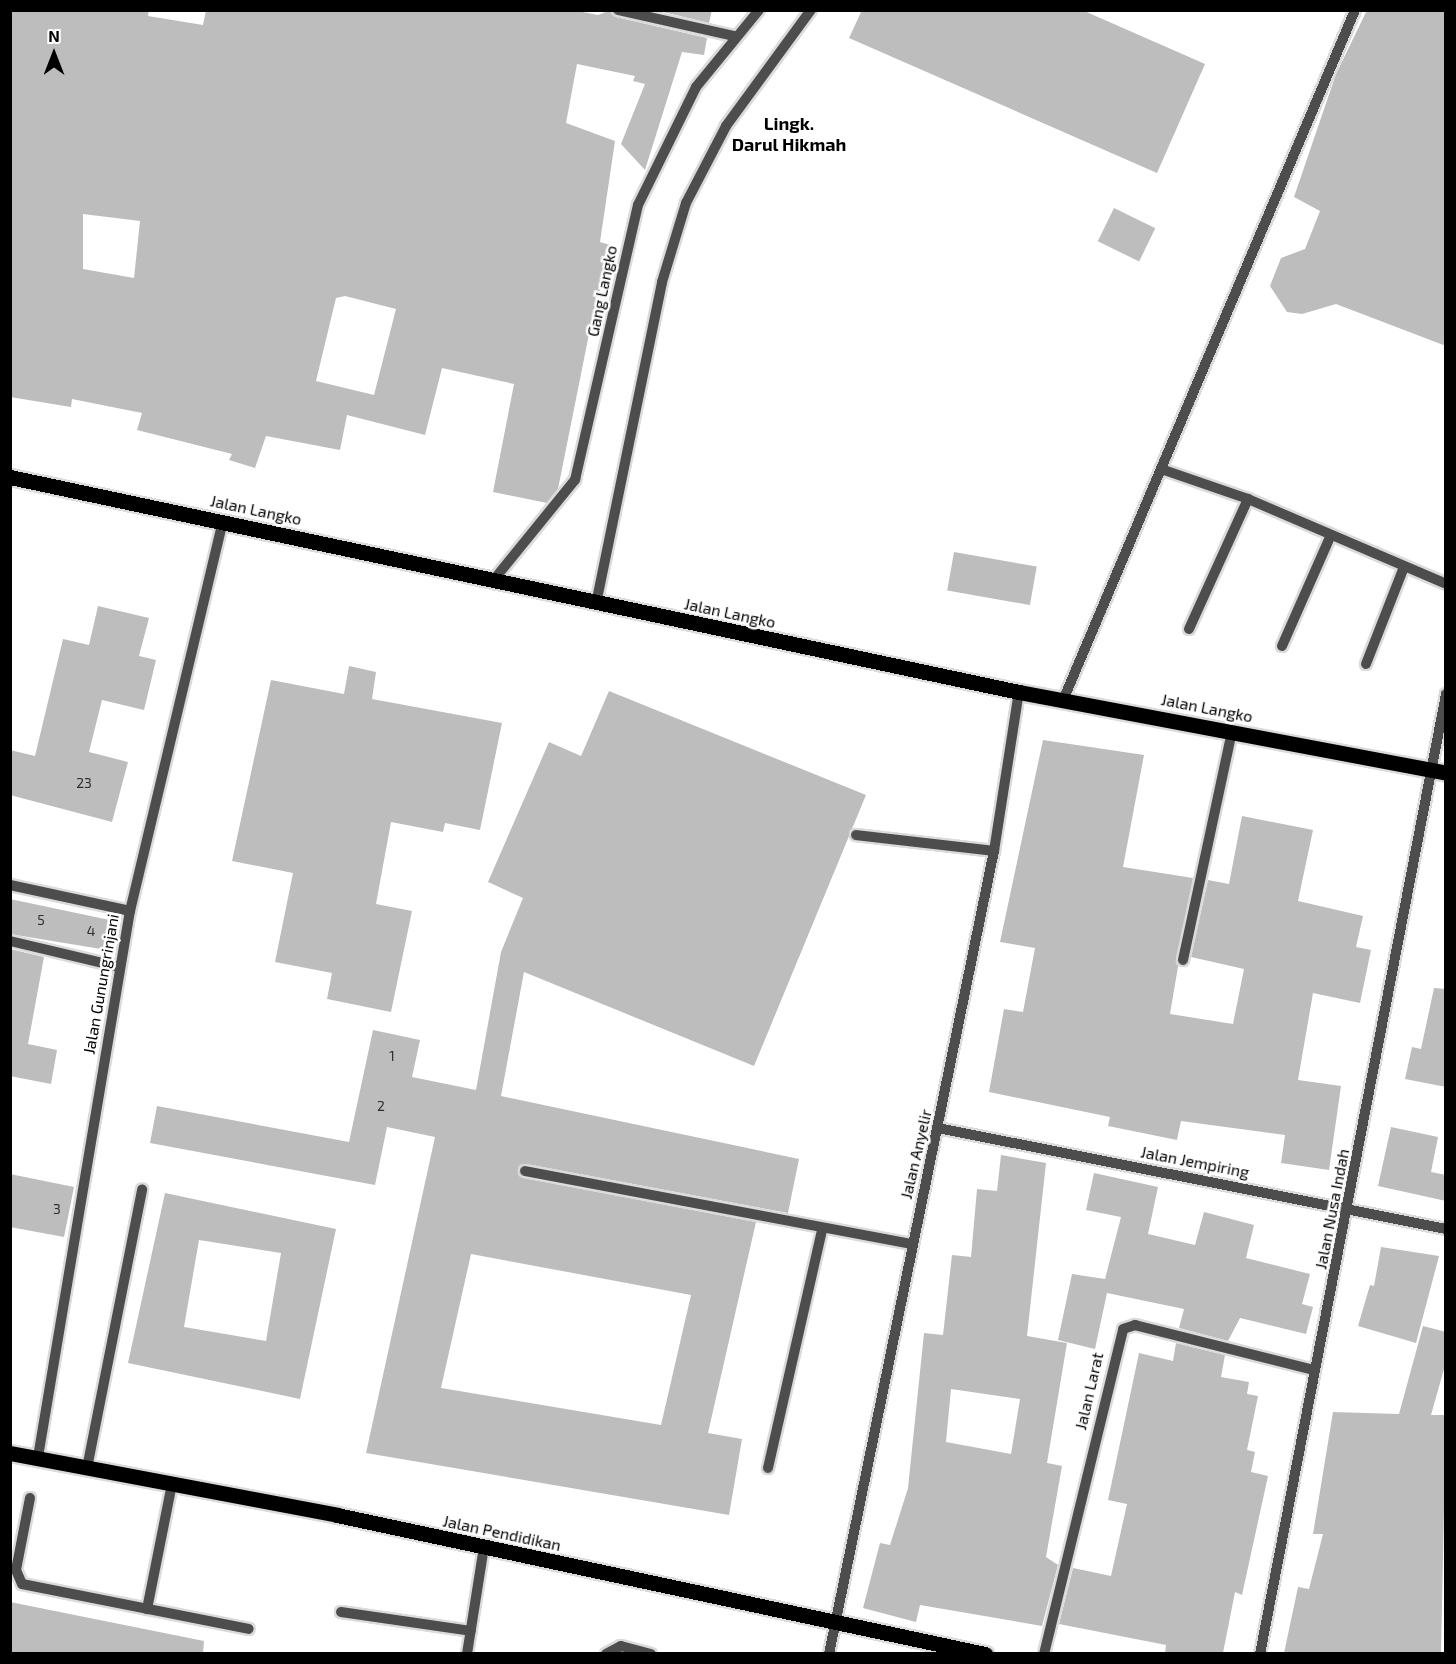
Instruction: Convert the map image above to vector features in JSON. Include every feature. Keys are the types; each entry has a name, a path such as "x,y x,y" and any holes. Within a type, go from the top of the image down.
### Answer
{"main road":[{"name":"Jalan Langko","path":"10,477 492,582 1019,692 1064,698 1446,773"},
{"name":"Jalan Pendidikan","path":"10,1453 337,1515 985,1653"}],"street":[{"path":"618,10 734,36"},
{"name":"Gang Langko","path":"492,582 575,480 638,205 671,130 734,36 759,10"},
{"path":"596,604 662,282 686,203 726,126 811,10"},
{"path":"1064,698 1164,470 1355,10"},
{"path":"1164,470 1248,499 1446,584"},
{"path":"1189,629 1248,499"},
{"name":"Jalan Gunungrinjani","path":"38,1457 130,910 223,522"},
{"path":"1282,646 1331,535"},
{"path":"1366,664 1404,567"},
{"name":"Jalan Anyelir","path":"829,1653 911,1244 938,1128 994,851 1019,692"},
{"name":"Jalan Nusa Indah","path":"1260,1653 1446,694"},
{"path":"1183,960 1232,731"},
{"path":"856,834 994,851"},
{"path":"10,885 130,910"},
{"path":"10,940 119,967"},
{"name":"Jalan Jempiring","path":"938,1128 1446,1228"},
{"path":"525,1172 822,1230 911,1244"},
{"path":"87,1468 142,1189"},
{"path":"768,1468 822,1230"},
{"name":"Jalan Larat","path":"1044,1653 1123,1329 1134,1325 1314,1370"},
{"path":"147,1609 172,1484"},
{"path":"30,1498 16,1570 22,1584 249,1629"},
{"path":"467,1653 484,1547"},
{"path":"341,1612 471,1631"},
{"path":"606,1653 621,1646 651,1653"}],"building":[{"path":"10,10 149,10 148,16 203,25 206,10 573,10 598,15 611,10 616,17 707,38 704,55 682,52 645,170 621,144 645,84 633,81 635,76 577,64 566,123 615,141 600,242 610,245 597,304 605,305 600,330 590,329 558,489 547,503 493,492 514,384 442,368 425,435 347,415 340,450 266,436 255,468 229,460 232,454 137,430 142,413 72,399 71,407 10,397","holes":["83,214 140,221 134,278 83,269","345,296 396,309 374,395 316,381 336,298"]},
{"path":"655,10 712,10 709,23"},
{"path":"862,10 1082,10 1205,64 1157,173 849,38"},
{"path":"1367,10 1446,10 1446,346 1336,304 1302,314 1287,312 1270,286 1281,258 1305,249 1320,211 1294,197 1336,74"},
{"path":"1114,208 1155,228 1139,261 1098,241"},
{"path":"954,552 1037,567 1030,605 947,590"},
{"path":"98,606 149,618 139,656 156,660 144,710 102,700 89,752 128,762 112,822 10,795 10,750 35,756 63,639 89,645"},
{"path":"349,666 376,672 372,699 502,723 480,830 445,823 443,832 391,822 376,904 412,911 391,1012 327,999 332,973 275,962 293,873 232,861 271,680 344,694"},
{"path":"609,691 866,795 754,1066 524,972 501,1096 799,1159 788,1213 526,1164 518,1169 524,1178 756,1222 708,1433 742,1439 729,1515 366,1453 435,1137 387,1127 375,1185 150,1143 157,1106 349,1142 373,1030 420,1040 412,1077 476,1090 501,952 523,898 488,882 549,742 581,756","holes":["471,1254 691,1295 661,1425 441,1388"]},
{"path":"1043,740 1144,755 1123,867 1193,878 1170,1014 1233,1024 1244,969 1191,957 1208,880 1229,884 1242,816 1313,830 1298,901 1363,916 1356,947 1371,950 1360,1003 1313,993 1298,1080 1341,1086 1329,1170 1281,1163 1285,1135 1181,1121 1177,1140 1108,1126 1110,1117 989,1092 1004,1009 1023,1012 1035,948 1000,942"},
{"path":"10,899 119,922 113,951 10,934"},
{"path":"10,949 44,957 28,1044 57,1050 51,1084 10,1076"},
{"path":"1434,988 1446,989 1446,1087 1405,1079 1412,1047 1421,1049"},
{"path":"1391,1127 1438,1137 1431,1172 1446,1175 1446,1201 1378,1186"},
{"path":"1001,1155 1046,1163 1027,1336 1067,1343 1047,1463 1062,1466 1046,1557 1058,1565 1042,1626 920,1605 916,1622 863,1608 880,1543 890,1545 908,1488 924,1333 943,1335 952,1255 971,1257 977,1189 997,1191","holes":["951,1389 1020,1399 1011,1454 946,1442"]},
{"path":"1094,1173 1158,1187 1148,1234 1195,1245 1204,1212 1254,1225 1246,1258 1310,1274 1302,1304 1313,1307 1306,1334 1240,1318 1228,1341 1179,1328 1184,1309 1107,1293 1095,1349 1058,1340 1072,1274 1105,1279 1121,1217 1086,1210"},
{"path":"10,1174 74,1187 64,1237 10,1227"},
{"path":"165,1193 336,1229 300,1399 128,1363","holes":["199,1240 281,1253 266,1341 184,1327"]},
{"path":"1381,1247 1439,1256 1416,1343 1358,1326 1370,1285 1374,1286"},
{"path":"1423,1326 1446,1332 1446,1362 1431,1415 1446,1415 1441,1653 1284,1653 1298,1587 1309,1589 1323,1534 1313,1534 1333,1412 1399,1414"},
{"path":"1176,1343 1225,1355 1221,1377 1249,1382 1247,1394 1258,1396 1247,1450 1255,1452 1251,1472 1268,1476 1242,1595 1235,1592 1223,1653 1165,1653 1166,1645 1059,1624 1073,1568 1111,1576 1127,1504 1108,1500 1139,1353 1173,1361"},
{"path":"10,1602 204,1641 203,1653 10,1653"}],"district":[{"name":"Lingk. Darul Hikmah","path":"789,134"}]}
